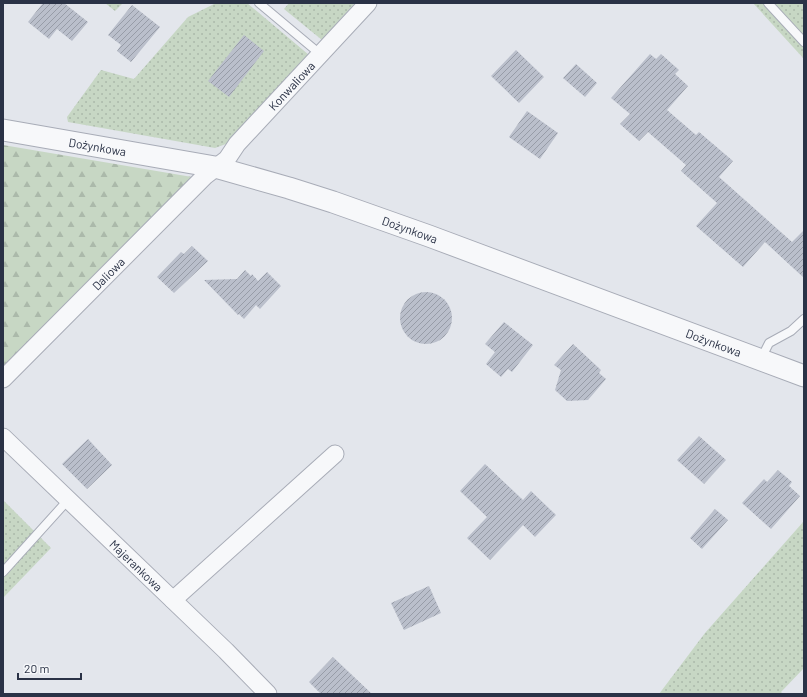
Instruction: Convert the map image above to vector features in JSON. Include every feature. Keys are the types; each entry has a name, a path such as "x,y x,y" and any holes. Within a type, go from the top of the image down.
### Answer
{"street":[{"name":"Konwaliowa","path":"214,167 227,159 237,144 368,3"},
{"name":"Dożynkowa","path":"3,130 214,167 333,202 804,376"},
{"name":"Daliowa","path":"3,379 214,167"},
{"name":"Majerankowa","path":"3,437 226,651 268,694"},
{"path":"173,600 335,454"}],"lane":[{"path":"259,3 320,54"},
{"path":"768,3 804,42"},
{"path":"760,360 769,343 791,331 804,319"},
{"path":"3,572 68,500"}],"green space":[{"path":"105,3 123,3 115,11"},
{"path":"216,3 247,3 309,55 234,141 215,148 68,122 67,117 101,70 134,79 188,17"},
{"path":"289,3 355,3 322,40 284,9"},
{"path":"753,3 804,3 804,59"},
{"path":"3,145 198,178 3,366"},
{"path":"3,500 51,548 3,598"},
{"path":"804,521 804,668 781,692 783,694 659,694 705,633"}],"building":[{"path":"43,3 64,3 88,22 72,41 57,29 49,39 28,22"},
{"path":"132,5 160,27 131,62 117,51 121,45 108,35"},
{"path":"244,35 264,51 229,97 208,81"},
{"path":"516,50 544,77 519,103 491,76"},
{"path":"650,54 656,59 661,54 679,70 675,74 688,86 667,110 696,135 699,132 733,161 719,177 792,242 804,230 804,278 765,242 743,267 696,226 717,203 681,171 686,165 648,132 639,141 620,124 630,114 611,98"},
{"path":"576,64 597,83 585,97 563,78"},
{"path":"527,111 558,133 540,159 509,137"},
{"path":"192,246 208,261 174,293 157,277 181,252 184,254"},
{"path":"245,270 251,276 252,274 258,281 267,272 281,286 260,309 256,305 244,319 239,314 238,315 204,280 237,279"},
{"path":"426,292 436,294 444,300 450,308 452,318 450,328 444,336 436,342 426,344 416,342 408,336 402,328 400,318 402,308 408,300 416,294"},
{"path":"504,322 533,345 512,372 508,369 501,377 486,364 495,352 485,344"},
{"path":"573,344 601,370 599,373 606,379 588,400 567,401 555,390 561,370 554,365"},
{"path":"699,436 726,460 704,484 677,460"},
{"path":"88,439 112,465 87,489 62,464"},
{"path":"485,464 523,500 531,491 556,515 535,537 523,525 490,560 467,538 487,517 460,491"},
{"path":"778,470 792,482 789,486 800,496 771,529 742,503 764,479 767,482"},
{"path":"715,509 728,520 702,549 690,538"},
{"path":"429,586 441,613 404,630 391,603"},
{"path":"333,657 372,694 321,694 309,682"}]}
